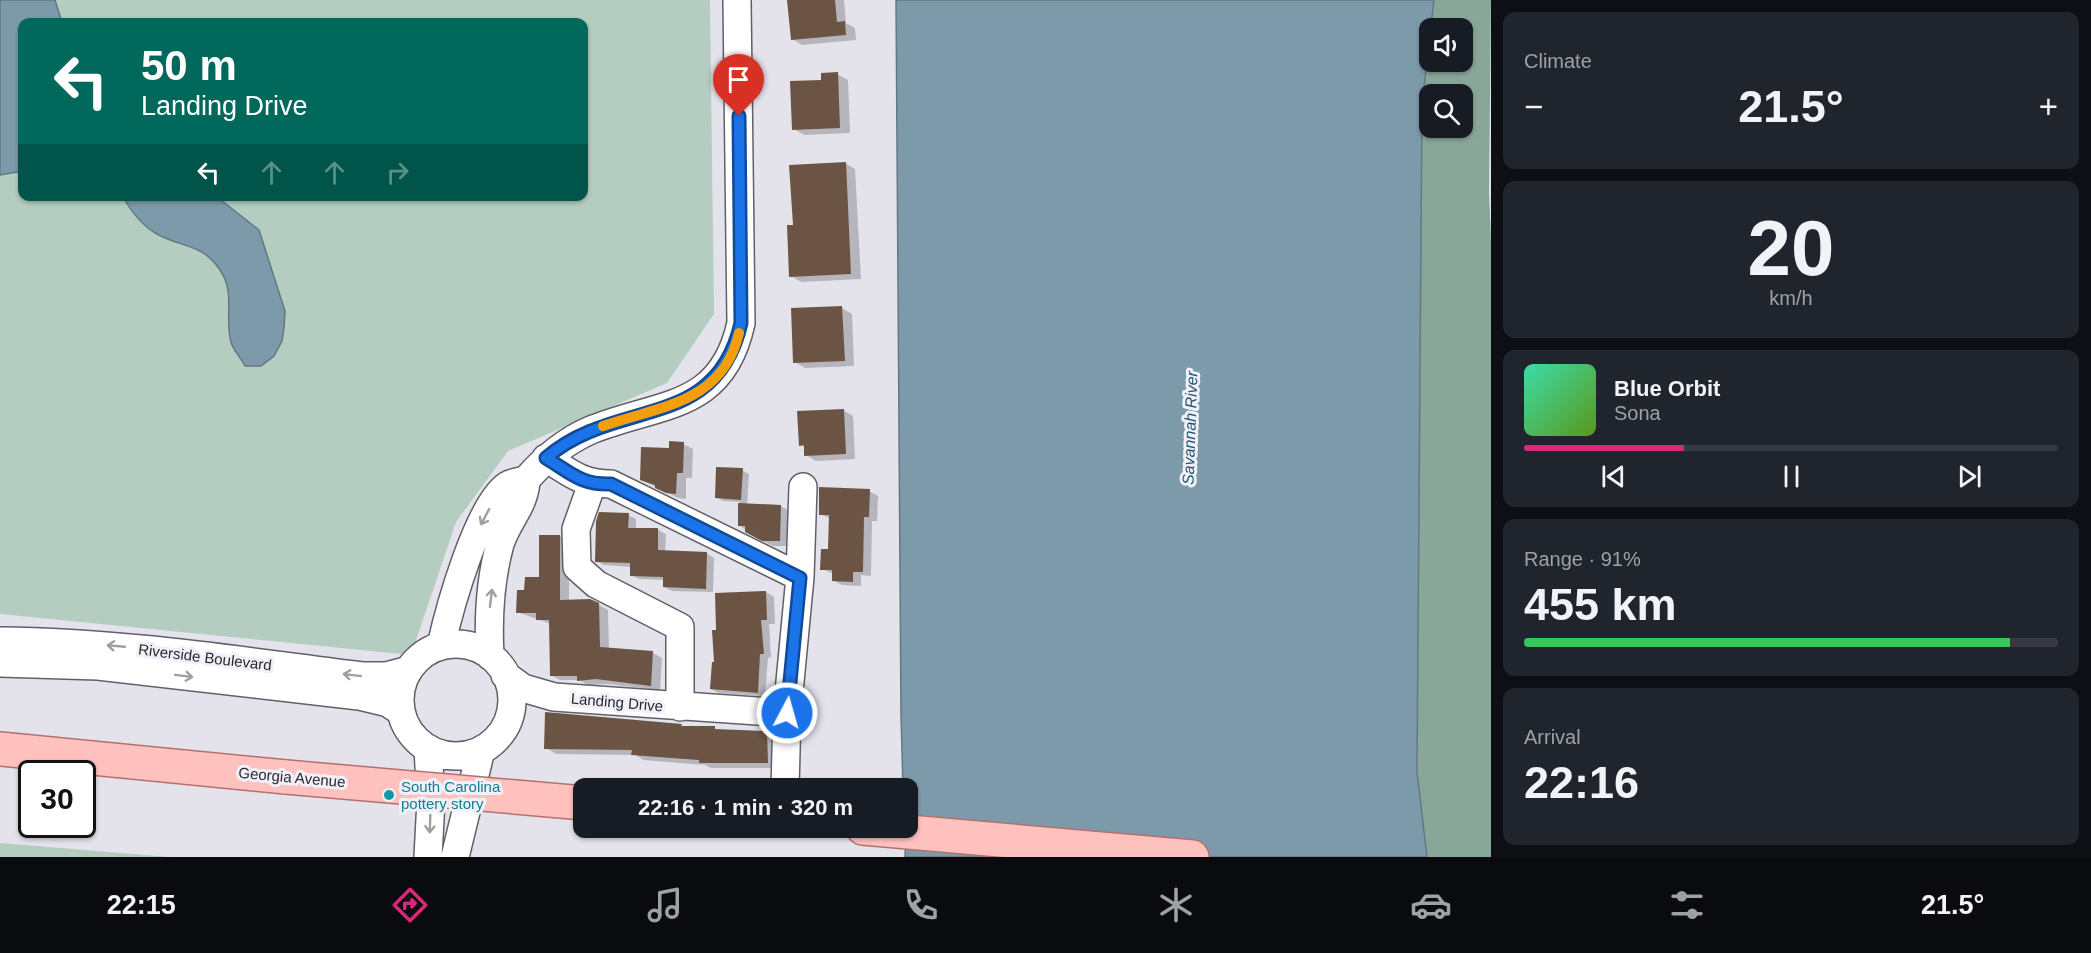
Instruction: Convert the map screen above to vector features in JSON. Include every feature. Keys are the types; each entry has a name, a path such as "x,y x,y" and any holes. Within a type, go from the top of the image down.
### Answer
{"main road":[{"name":"Georgia Avenue","path":"0,749 573,802"},
{"path":"918,833 1192,857"}],"street":[{"path":"441,646 465,562 492,504 508,484 526,480 546,458 573,439 592,430 684,401 712,382 732,354 741,323 737,0"},
{"path":"546,458 592,484 611,484 800,578"},
{"path":"498,665 481,650 460,644 441,646 416,660 404,679 400,711 410,732 428,749 453,756 481,750 495,740 504,728 512,700 498,665 488,625 499,552 510,520 525,497 526,480"},
{"name":"Landing Drive","path":"592,484 576,529 577,567 596,584 680,627 680,707"},
{"path":"784,778 787,713 800,578 803,487"},
{"name":"Riverside Boulevard","path":"0,641 59,642 140,648 362,676 386,676 409,670"},
{"name":"Riverside Boulevard","path":"0,663 98,666 359,696 388,703 400,711"},
{"name":"Landing Drive","path":"498,665 523,688 554,697 787,713"},
{"name":"Landing Drive","path":"504,728 523,714 554,697"},
{"path":"428,749 431,800 428,857"},
{"path":"455,857 481,750"}],"green space":[{"path":"0,0 710,0 714,314 667,383 508,451 456,522 411,655 0,614"},
{"path":"1434,0 1491,0 1489,192 1491,239 1491,857 1427,857 1417,772 1422,138 1473,138 1473,84 1424,84 1426,72 1473,72 1473,18 1432,18"},
{"path":"0,843 170,857 0,857"}],"water":[{"path":"0,0 55,0 61,18 18,18 18,172 0,175"},
{"name":"Savannah River","path":"896,0 1434,0 1432,18 1419,18 1419,72 1426,72 1424,84 1419,84 1419,138 1422,138 1417,772 1427,857 905,857 906,838 918,838 918,778 903,778"},
{"path":"126,201 222,201 259,230 285,311 282,341 274,356 261,366 245,366 231,342 229,296 220,270 199,250 166,238 146,227"}],"building":[{"path":"787,0 835,0 837,22 845,21 846,35 791,40"},
{"path":"838,72 840,128 792,130 790,81 821,80 821,73"},
{"path":"846,162 851,274 789,277 787,225 793,225 789,165"},
{"path":"842,306 845,361 793,363 791,308"},
{"path":"844,409 846,454 804,456 804,445 799,446 797,411"},
{"path":"669,441 684,442 683,473 677,473 676,494 666,493 655,488 655,485 640,480 641,447 669,448"},
{"path":"716,467 743,468 741,500 715,498"},
{"path":"819,487 870,489 869,517 864,517 863,572 853,572 853,582 832,581 832,570 820,570 821,549 828,549 829,515 819,515"},
{"path":"738,503 781,505 780,541 762,541 745,532 745,526 738,526"},
{"path":"599,512 629,513 628,528 658,528 658,550 707,552 706,589 663,587 663,577 630,576 630,563 595,562 596,521"},
{"path":"539,535 560,535 560,600 590,599 599,603 600,647 653,651 651,686 596,679 577,681 577,676 550,676 549,620 536,620 536,613 516,613 517,590 524,590 525,577 539,577"},
{"path":"766,591 767,620 761,620 764,654 760,654 758,693 710,689 712,662 714,662 712,630 716,630 715,593"},
{"path":"545,712 682,724 681,726 715,726 715,729 767,731 768,763 699,763 699,760 631,755 632,750 544,749"}],"slow traffic":[{"path":"603,426 670,406 699,392 723,369 732,354 739,333"}],"place":[{"name":"South Carolina pottery story","path":"389,795"}],"route":[{"path":"739,116 741,323 732,354 712,382 684,401 592,430 573,439 546,458 584,481 592,484 611,484 800,578 787,713"}]}
